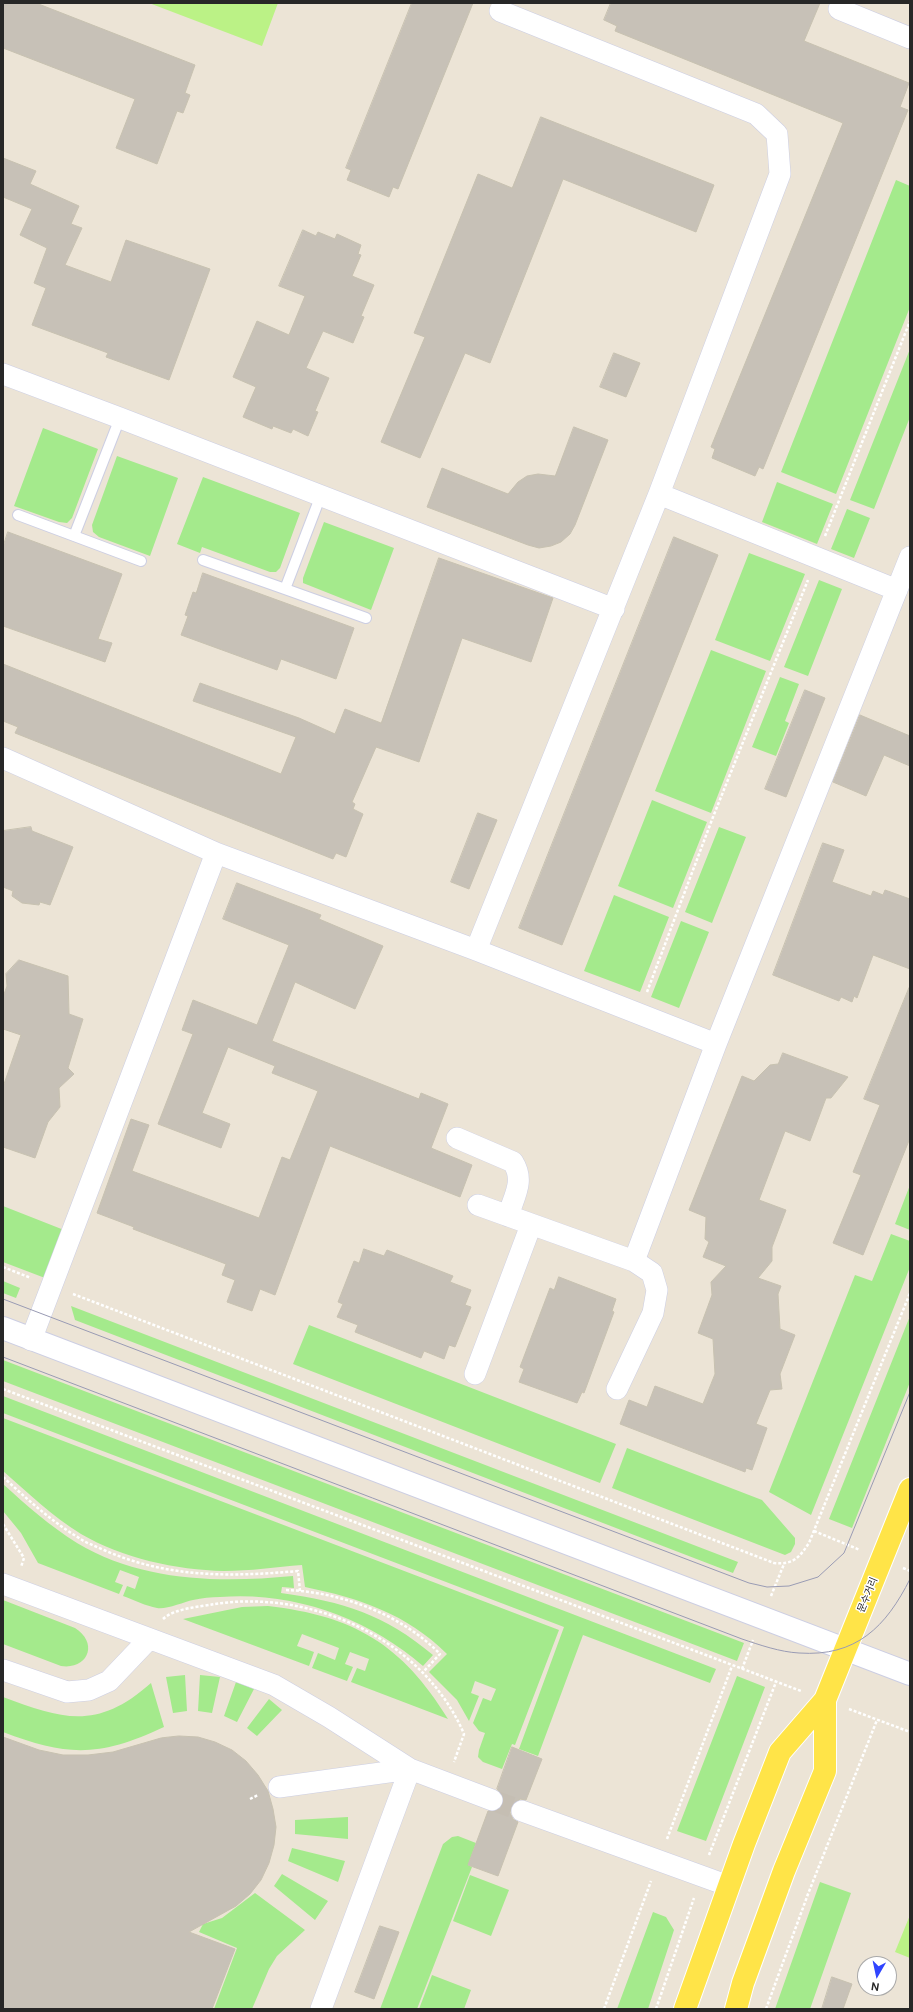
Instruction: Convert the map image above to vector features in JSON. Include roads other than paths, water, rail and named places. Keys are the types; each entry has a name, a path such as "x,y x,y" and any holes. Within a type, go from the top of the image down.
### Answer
{"main road":[{"name":"문수거리","path":"825,1700 910,1489"},
{"path":"685,2009 729,1886 780,1752 825,1700"},
{"path":"736,2009 743,1983 784,1871 825,1771 825,1700"}],"street":[{"path":"839,9 910,38"},
{"path":"476,950 614,609 780,174 777,134 756,114 500,11"},
{"path":"3,374 321,495 614,609"},
{"path":"659,494 897,590"},
{"path":"634,1261 716,1044 910,557"},
{"path":"3,758 216,853 476,950 638,1015 716,1044"},
{"path":"30,1340 216,853"},
{"path":"457,1138 513,1162 518,1170 520,1179 508,1216"},
{"path":"478,1205 634,1261 652,1273 657,1290 653,1313 617,1389"},
{"path":"475,1374 531,1225"},
{"path":"3,1328 30,1340 755,1615 846,1648 910,1674"},
{"path":"8,1586 148,1640 274,1685 329,1717 410,1769 492,1800"},
{"path":"3,1670 67,1692 89,1690 109,1681 148,1640"},
{"path":"279,1787 410,1769"},
{"path":"321,2009 410,1769"},
{"path":"522,1811 729,1886"}],"lane":[{"path":"74,536 120,418"},
{"path":"285,589 321,495"},
{"path":"18,515 141,561"},
{"path":"203,560 366,618"}],"tunnel":[{"path":"492,1800 522,1811"}],"tram line":[{"path":"3,1299 749,1583 767,1587 789,1586 818,1577 844,1553 910,1392"},
{"path":"3,1357 742,1639 777,1650 799,1653 819,1653 837,1650 853,1644 867,1636 879,1625 891,1611 910,1579"}]}
